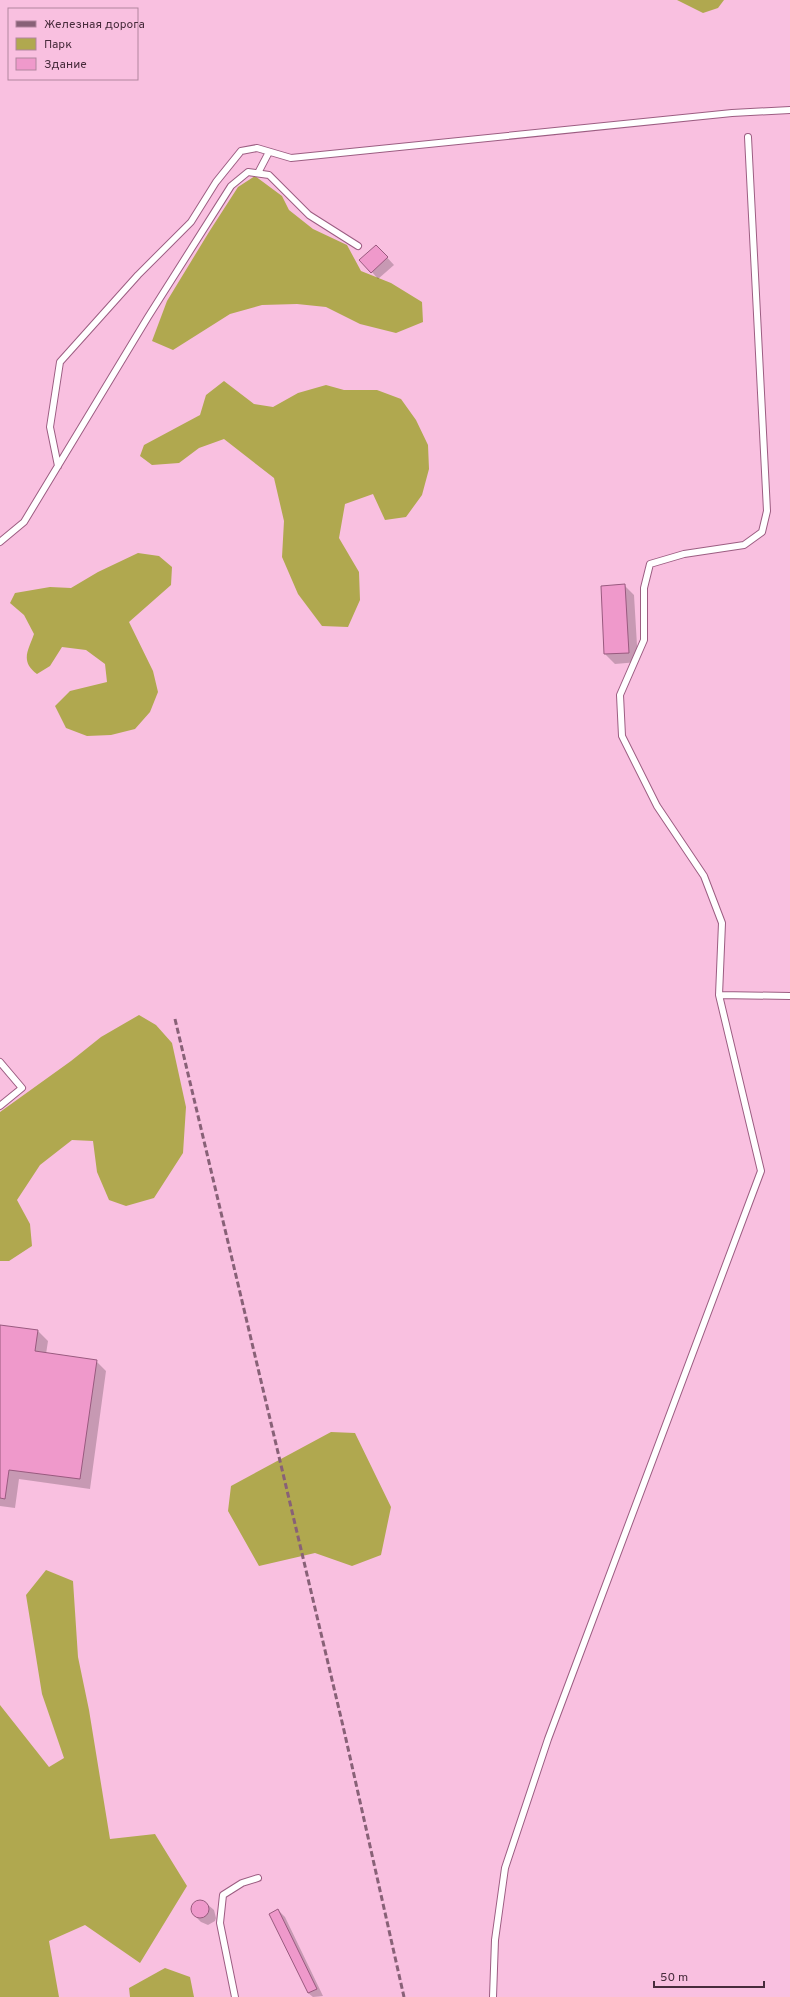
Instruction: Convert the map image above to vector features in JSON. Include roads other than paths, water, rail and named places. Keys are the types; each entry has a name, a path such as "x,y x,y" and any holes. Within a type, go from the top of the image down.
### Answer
{"lane":[{"path":"58,466 50,427 60,362 138,275 191,222 216,182 241,151 256,148 292,158 732,113 790,110"},
{"path":"493,1997 495,1940 505,1868 548,1739 761,1171 719,995 722,923 704,876 657,806 622,736 620,695 644,640 644,588 650,564 684,554 744,545 762,532 767,510 748,137"},
{"path":"258,173 269,152"},
{"path":"0,542 24,522 148,317 231,186 248,172 269,175 309,215 358,246"},
{"path":"719,995 790,996"},
{"path":"0,1062 22,1088 0,1106"},
{"path":"235,1997 220,1923 222,1895 242,1883 258,1878"}],"railway":[{"path":"175,1019 343,1726 404,1997"}]}
